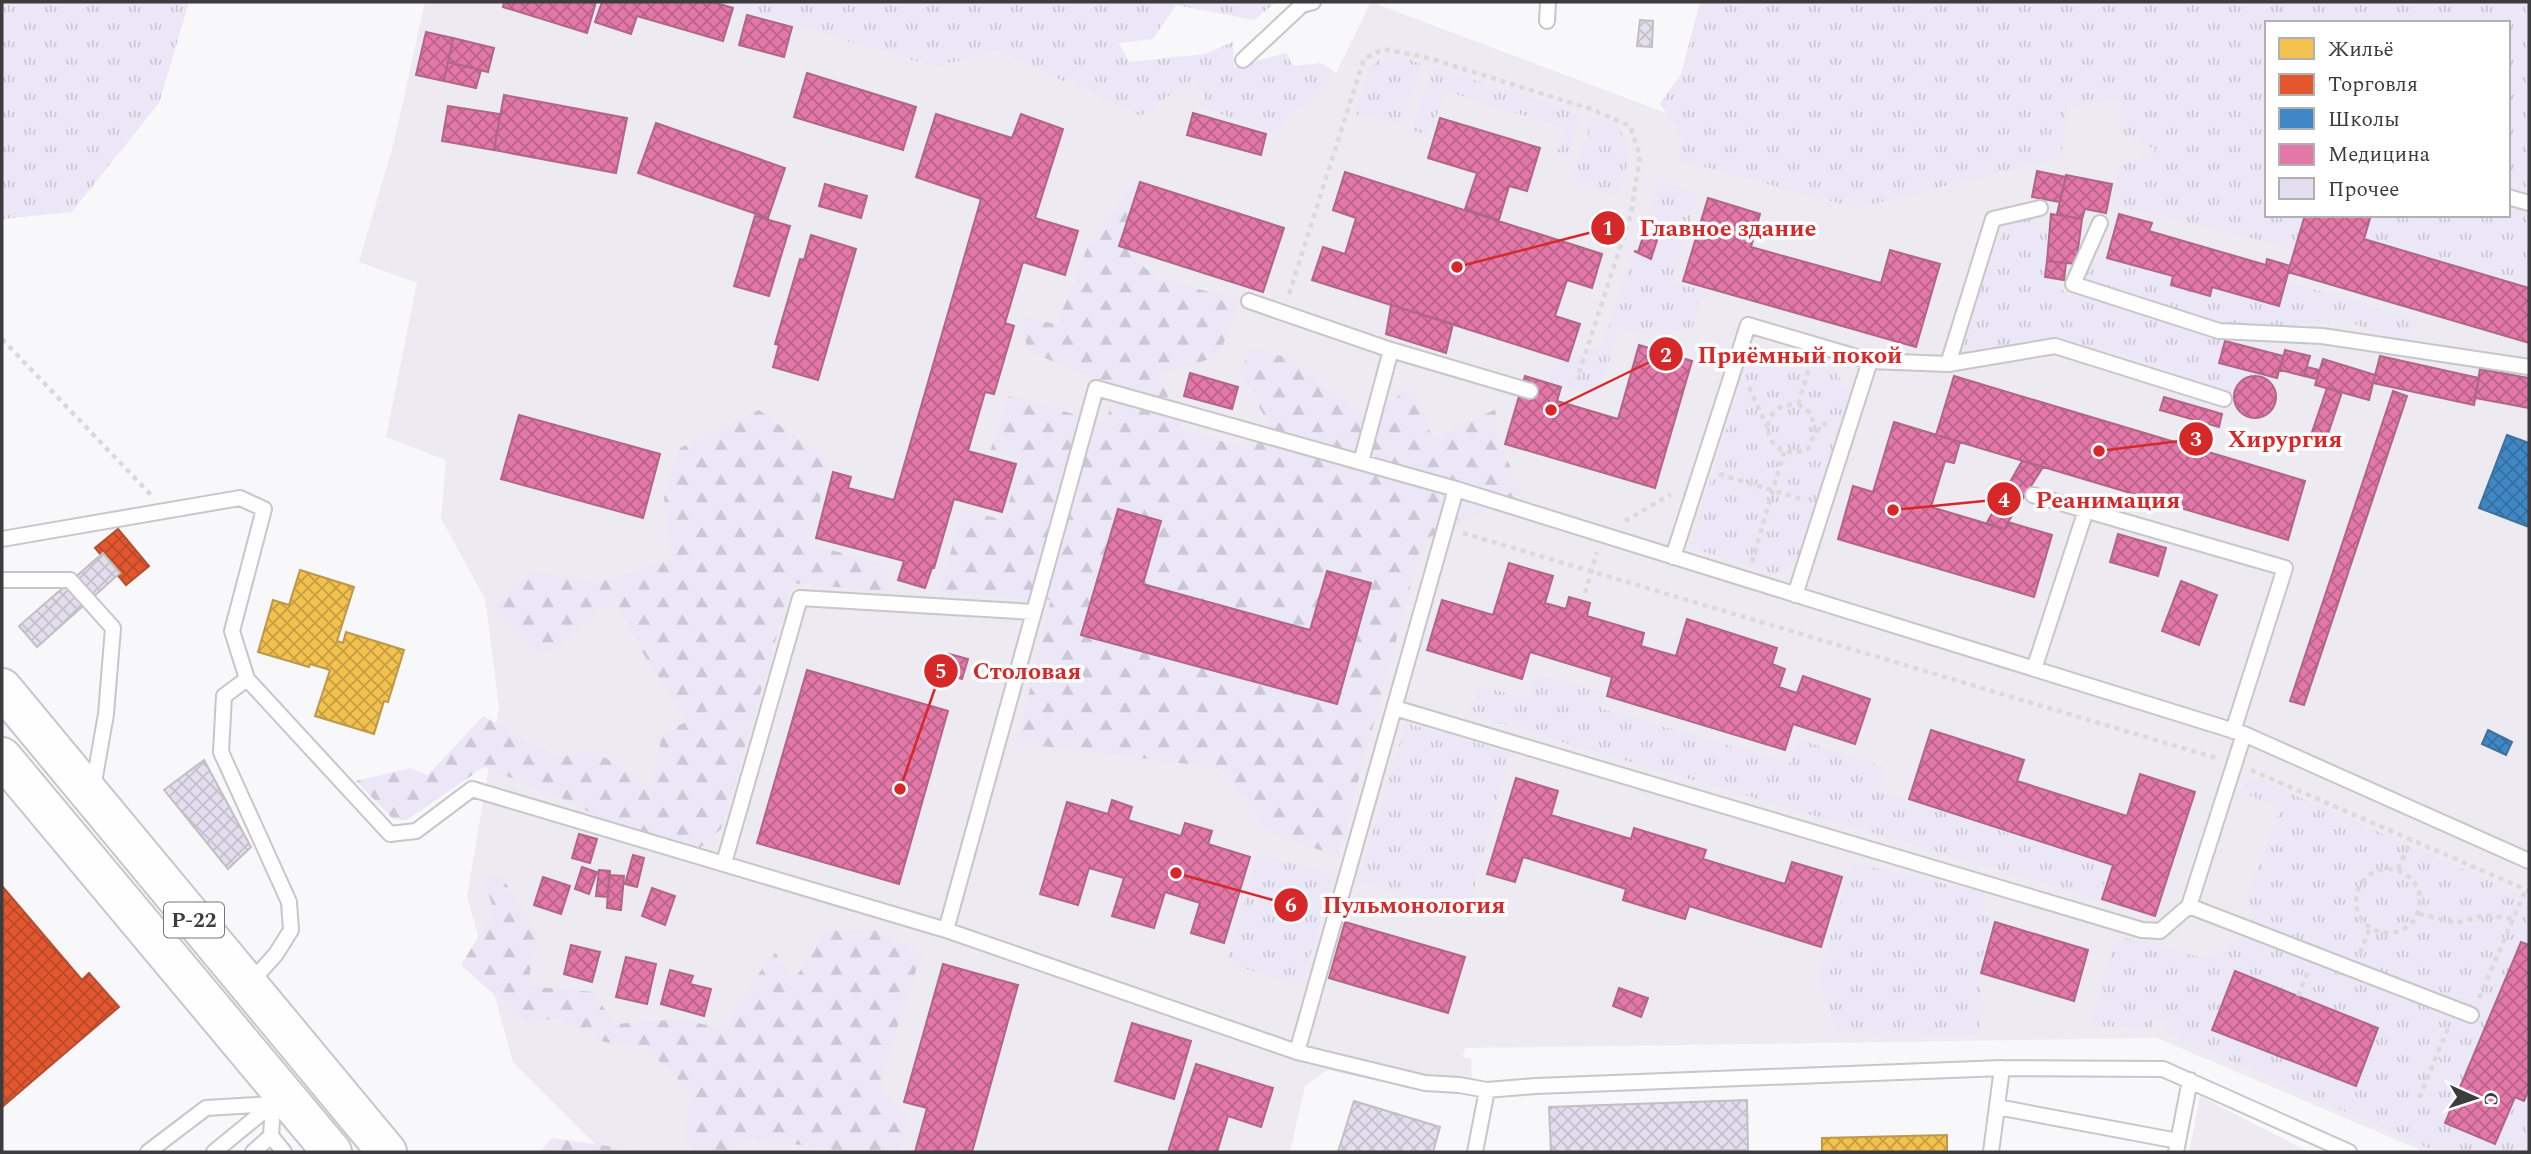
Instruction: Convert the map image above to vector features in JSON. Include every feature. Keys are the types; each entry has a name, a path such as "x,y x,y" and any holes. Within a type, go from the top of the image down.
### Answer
{"highway":[{"name":"Р-22","path":"2,688 387,1152"},
{"name":"Р-22","path":"2,757 279,1099 332,1152"}],"lane":[{"path":"1243,60 1302,5 1312,2"},
{"path":"1547,21 1548,2"},
{"path":"2510,198 2529,203"},
{"path":"1948,364 1993,219 2040,208"},
{"path":"2100,223 2073,285 2219,331 2322,336 2529,368"},
{"path":"1249,301 1391,350 1530,391"},
{"path":"1673,557 1748,325 1870,361 1948,364 2055,346 2224,399"},
{"path":"1361,463 1391,350"},
{"path":"1795,595 1870,361"},
{"path":"946,930 1096,388 1456,489 2238,733 2529,861"},
{"path":"1297,1052 1456,489"},
{"path":"1395,708 2142,930 2160,931 2189,906 2234,763 2238,733 2285,568 2033,495"},
{"path":"2,539 240,498 264,509 232,631 247,679 390,834 416,831 472,789 946,930 1297,1052 1425,1083 1459,1084 1487,1090 2002,1068 2164,1069 2349,1152"},
{"path":"2034,669 2086,510"},
{"path":"2,579 70,580 113,628 106,714 92,796"},
{"path":"724,863 800,598 1034,612"},
{"path":"247,679 224,696 221,752 289,902 291,930 275,954 248,985"},
{"path":"2189,906 2471,1014"},
{"path":"1991,1152 2002,1068"},
{"path":"1997,1107 2177,1147 2190,1080"},
{"path":"1475,1152 1487,1090"},
{"path":"253,1152 271,1136 279,1099"},
{"path":"148,1152 206,1108 279,1099"},
{"path":"214,1152 279,1099"},
{"path":"271,1136 285,1152"}],"path":[{"path":"1283,312 1364,59 1383,49 1429,58 1591,109 1630,125 1640,156 1631,214 1577,379"},
{"path":"2,339 166,511"},
{"path":"1798,404 1816,345"},
{"path":"1737,361 1773,443 1784,452 1794,454 1808,449 1815,432 1811,413 1798,404 1782,406 1771,416 1767,428"},
{"path":"1747,580 1784,452"},
{"path":"1445,528 2234,763 2528,890 2471,1014"},
{"path":"2398,869 2411,840"},
{"path":"2382,868 2398,869 2413,879 2421,895 2419,914 2406,928 2388,934 2370,928 2360,916 2356,901 2359,887 2368,875 2382,868"},
{"path":"2419,914 2457,923 2486,915 2513,919"},
{"path":"2419,1098 2456,1009"}],"shaded area":[{"path":"425,2 716,2 935,67 996,51 1141,116 1193,79 1205,99 1196,103 1273,135 1336,73 1371,2 1666,113 1665,117 1677,126 1682,137 1678,160 2047,78 2234,100 2265,208 2265,217 2510,217 2510,210 2529,161 2529,1152 2425,1152 2157,1038 1465,1048 1463,1057 1471,1058 1473,1095 1419,1090 1327,1070 1305,1086 1290,1152 603,1152 513,1062 467,896 499,707 485,599 441,518 446,460 386,437 417,283 359,262 394,142"},
{"path":"2200,1096 2309,1152 2189,1152"}],"green space":[{"path":"2,2 189,2 159,103 72,212 2,219"},
{"path":"716,2 1276,2 1254,20 1176,5 1153,39 1119,43 1129,62 1205,54 1233,42 1234,67 1286,53 1293,66 1321,63 1336,73 1273,135 1195,103 1205,98 1193,79 1141,116 996,51 935,67"},
{"path":"1700,2 2529,2 2529,288 2364,239 2370,217 2510,217 2510,21 2265,21 2265,217 2304,217 2295,249 2113,204 2118,167 2157,150 2120,133 2120,99 2067,106 2061,157 1857,208 1678,160 1682,137 1676,137 1677,126 1665,117 1666,113 1660,104 1681,74"},
{"path":"1383,58 1405,58 1421,64 1401,122 1355,114 1369,67"},
{"path":"1434,67 1580,114 1566,158 1557,154 1564,128 1446,91 1429,136 1412,130"},
{"path":"1593,118 1615,125 1625,141 1627,159 1619,196 1571,179"},
{"path":"1137,179 1151,181 1131,256 1157,278 1239,300 1219,356 1158,375 1184,430 1248,449 1268,423 1240,372 1251,349 1286,357 1365,416 1412,388 1433,439 1496,409 1497,436 1522,494 1423,540 1338,856 1269,833 1221,768 1017,743 1051,600 939,592 963,510 1004,520 1021,460 990,451 1009,396 1106,423 1116,386 1027,351 1023,318 1057,324 1088,246"},
{"path":"1660,180 1697,195 1672,282 1706,291 1692,328 1650,335 1620,328 1597,396 1549,383 1555,365 1603,344 1634,251 1638,251"},
{"path":"2032,218 2049,237 2045,277 2071,296 2099,256 2173,276 2171,286 2210,296 2212,287 2278,306 2286,281 2418,321 2404,343 2337,317 2225,341 2219,363 2261,376 2242,380 2233,399 2162,367 2051,336 1961,354 1985,266 2009,223"},
{"path":"1766,351 1836,373 1852,394 1846,422 1801,558 1776,575 1690,547 1745,369"},
{"path":"759,410 830,462 809,544 886,565 889,592 792,583 721,829 686,861 566,800 484,767 407,820 393,819 356,781 410,768 428,775 483,716 558,757 595,751 652,788 662,734 688,721 638,646 617,605 599,609 561,646 535,653 493,608 530,572 596,583 672,560 664,498 680,448"},
{"path":"1537,674 1606,693 1602,709 1790,763 1798,739 1884,767 1878,791 2110,866 2099,899 1467,714 1479,686 1526,698"},
{"path":"1406,723 1510,752 1468,912 1358,881"},
{"path":"2246,778 2260,780 2529,898 2529,1152 2437,1152 2165,1032 2169,1022 2154,1019 2151,1028 2090,1026 2113,945 2127,938 2207,959 2243,937 2254,919 2247,898 2280,808 2239,791"},
{"path":"1259,854 1335,875 1301,985 1226,963"},
{"path":"1852,863 1986,893 1981,915 1992,918 1978,974 1983,1005 1978,1035 1836,1032 1818,978"},
{"path":"501,875 536,934 528,986 593,992 615,1024 682,1019 722,1029 774,951 794,980 826,931 874,930 922,952 883,1071 880,1089 907,1116 901,1152 837,1152 829,1148 747,1139 731,1152 697,1152 685,1143 691,1092 644,1046 604,1042 555,1018 527,1024 461,965 494,912 484,878"},
{"path":"552,1138 649,1152 540,1152"}],"building: Жильё":[{"path":"300,570 354,587 337,641 343,643 346,632 404,650 388,702 384,701 374,734 315,716 330,670 310,664 309,667 258,652 273,600 289,605"},
{"path":"1947,1135 1947,1152 1822,1152 1822,1138"}],"building: Торговля":[{"path":"118,529 149,566 126,585 95,548"},
{"path":"2,886 82,980 89,973 119,1007 2,1107"}],"building: Школы":[{"path":"2507,435 2529,443 2529,527 2479,508"},
{"path":"2488,730 2512,742 2506,755 2482,744"}],"building: Медицина":[{"path":"504,2 596,2 587,33 503,7"},
{"path":"602,2 713,2 733,8 723,41 637,16 631,34 595,22"},
{"path":"747,15 792,27 784,57 739,45"},
{"path":"426,32 453,38 444,81 416,75"},
{"path":"453,38 494,48 488,72 448,62"},
{"path":"448,62 481,70 476,88 444,81"},
{"path":"807,73 916,107 903,150 794,117"},
{"path":"504,95 627,118 616,173 494,150"},
{"path":"448,106 500,114 494,150 442,141"},
{"path":"1193,113 1266,134 1261,155 1187,135"},
{"path":"936,114 1012,138 1021,114 1063,129 1035,218 1078,231 1065,275 1023,262 1005,323 1014,326 994,394 985,392 968,451 1016,464 1002,512 954,499 934,568 925,588 898,580 904,561 816,538 833,472 851,477 848,488 894,500 981,199 916,177"},
{"path":"1440,118 1540,148 1527,191 1509,186 1499,220 1465,209 1477,173 1428,158"},
{"path":"656,123 785,168 768,218 638,173"},
{"path":"2037,171 2066,177 2060,202 2032,197"},
{"path":"1345,172 1602,254 1592,288 1567,280 1555,316 1580,324 1568,361 1312,280 1323,247 1345,254 1356,218 1333,210"},
{"path":"2066,175 2112,184 2106,213 2085,209 2082,219 2057,214"},
{"path":"1140,182 1284,228 1263,292 1119,246"},
{"path":"825,184 867,196 861,218 819,206"},
{"path":"1708,198 1760,214 1751,247 1881,283 1890,250 1940,264 1916,347 1683,281"},
{"path":"2051,214 2082,219 2076,264 2047,261"},
{"path":"2119,214 2152,223 2149,231 2266,265 2267,259 2290,266 2279,306 2212,287 2210,296 2171,285 2173,276 2107,258"},
{"path":"755,216 790,226 769,296 734,286"},
{"path":"2304,217 2370,217 2364,239 2529,288 2529,343 2288,272"},
{"path":"1645,231 1658,237 1651,259 1634,251 1638,252"},
{"path":"811,235 856,249 818,380 773,367 779,345 775,344 800,259 804,260"},
{"path":"2047,261 2066,263 2064,280 2045,277"},
{"path":"1391,305 1453,324 1446,353 1386,334"},
{"path":"2225,341 2283,356 2277,378 2219,363"},
{"path":"1639,345 1692,361 1655,488 1505,444 1525,376 1561,387 1557,401 1618,419"},
{"path":"2285,350 2310,356 2304,376 2280,370"},
{"path":"2380,356 2479,378 2474,405 2373,383"},
{"path":"2323,359 2375,375 2369,400 2315,385"},
{"path":"2307,367 2319,370 2317,379 2304,376"},
{"path":"2480,369 2529,378 2529,408 2475,398"},
{"path":"1190,373 1238,387 1232,409 1184,396"},
{"path":"1954,376 2305,481 2288,540 1936,435"},
{"path":"2255,376 2270,382 2276,397 2270,412 2255,418 2240,412 2234,397 2240,382"},
{"path":"2327,388 2342,392 2326,440 2311,435"},
{"path":"2393,391 2407,396 2304,705 2290,701"},
{"path":"2164,397 2222,414 2219,427 2160,410"},
{"path":"519,415 660,454 643,518 501,479"},
{"path":"1894,422 1960,442 1954,463 1945,461 1931,507 2005,529 2008,522 2052,535 2034,597 1838,539 1853,486 1873,492"},
{"path":"2022,461 2043,467 2005,529 1986,524"},
{"path":"1118,509 1161,521 1143,584 1310,630 1327,571 1371,583 1337,704 1081,635"},
{"path":"2118,534 2166,548 2158,576 2110,562"},
{"path":"1509,563 1553,576 1545,603 1566,609 1569,597 1590,603 1587,616 1644,633 1641,646 1676,656 1687,619 1777,648 1772,664 1785,669 1779,687 1797,693 1803,676 1870,699 1855,744 1793,724 1785,750 1607,696 1612,677 1530,652 1522,679 1427,650 1442,600 1493,615"},
{"path":"2181,581 2217,595 2199,645 2162,631"},
{"path":"949,654 968,659 962,679 943,673"},
{"path":"807,670 948,711 899,884 757,843"},
{"path":"1931,730 2024,760 2017,781 2127,816 2140,774 2195,792 2155,916 2102,899 2113,865 1909,799"},
{"path":"1516,778 1558,791 1551,815 1631,839 1634,828 1706,850 1703,859 1785,884 1792,862 1842,877 1821,947 1689,906 1685,919 1623,900 1626,889 1523,857 1515,882 1487,874"},
{"path":"1112,800 1132,807 1128,820 1181,836 1185,823 1212,831 1208,844 1250,857 1224,943 1191,933 1200,903 1165,892 1154,928 1112,916 1124,878 1089,868 1078,905 1040,894 1067,802 1108,814"},
{"path":"579,834 597,839 590,863 572,858"},
{"path":"633,855 644,858 637,887 625,884"},
{"path":"582,867 597,872 589,894 575,889"},
{"path":"599,870 610,871 608,897 596,896"},
{"path":"609,875 624,876 621,910 607,908"},
{"path":"543,877 570,886 561,914 534,905"},
{"path":"652,888 675,896 665,925 642,916"},
{"path":"1345,922 1465,957 1448,1013 1329,978"},
{"path":"1995,922 2088,950 2074,1001 1981,973"},
{"path":"2521,942 2529,945 2529,1089 2524,1101 2515,1097 2495,1144 2445,1123"},
{"path":"571,945 600,952 592,982 564,974"},
{"path":"626,957 656,964 647,1004 616,997"},
{"path":"943,964 1018,985 972,1152 915,1152 927,1108 904,1102"},
{"path":"670,970 693,976 690,984 711,989 704,1016 661,1004"},
{"path":"2235,971 2378,1028 2356,1086 2212,1030"},
{"path":"1619,988 1648,998 1641,1017 1613,1006"},
{"path":"1132,1023 1191,1041 1174,1099 1115,1081"},
{"path":"1196,1064 1273,1088 1261,1127 1228,1116 1217,1152 1168,1152"}],"building: Прочее":[{"path":"1640,20 1653,21 1652,47 1637,46"},
{"path":"103,553 120,573 37,647 19,626"},
{"path":"204,760 251,847 228,869 164,790"},
{"path":"1747,1100 1748,1150 1551,1152 1549,1107"},
{"path":"1354,1101 1440,1127 1433,1152 1338,1152"}],"place":[{"name":"Главное здание","path":"1457,267"},
{"name":"Приёмный покой","path":"1551,410"},
{"name":"Хирургия","path":"2099,451"},
{"name":"Реанимация","path":"1893,510"},
{"name":"Столовая","path":"900,789"},
{"name":"Пульмонология","path":"1176,873"}]}
